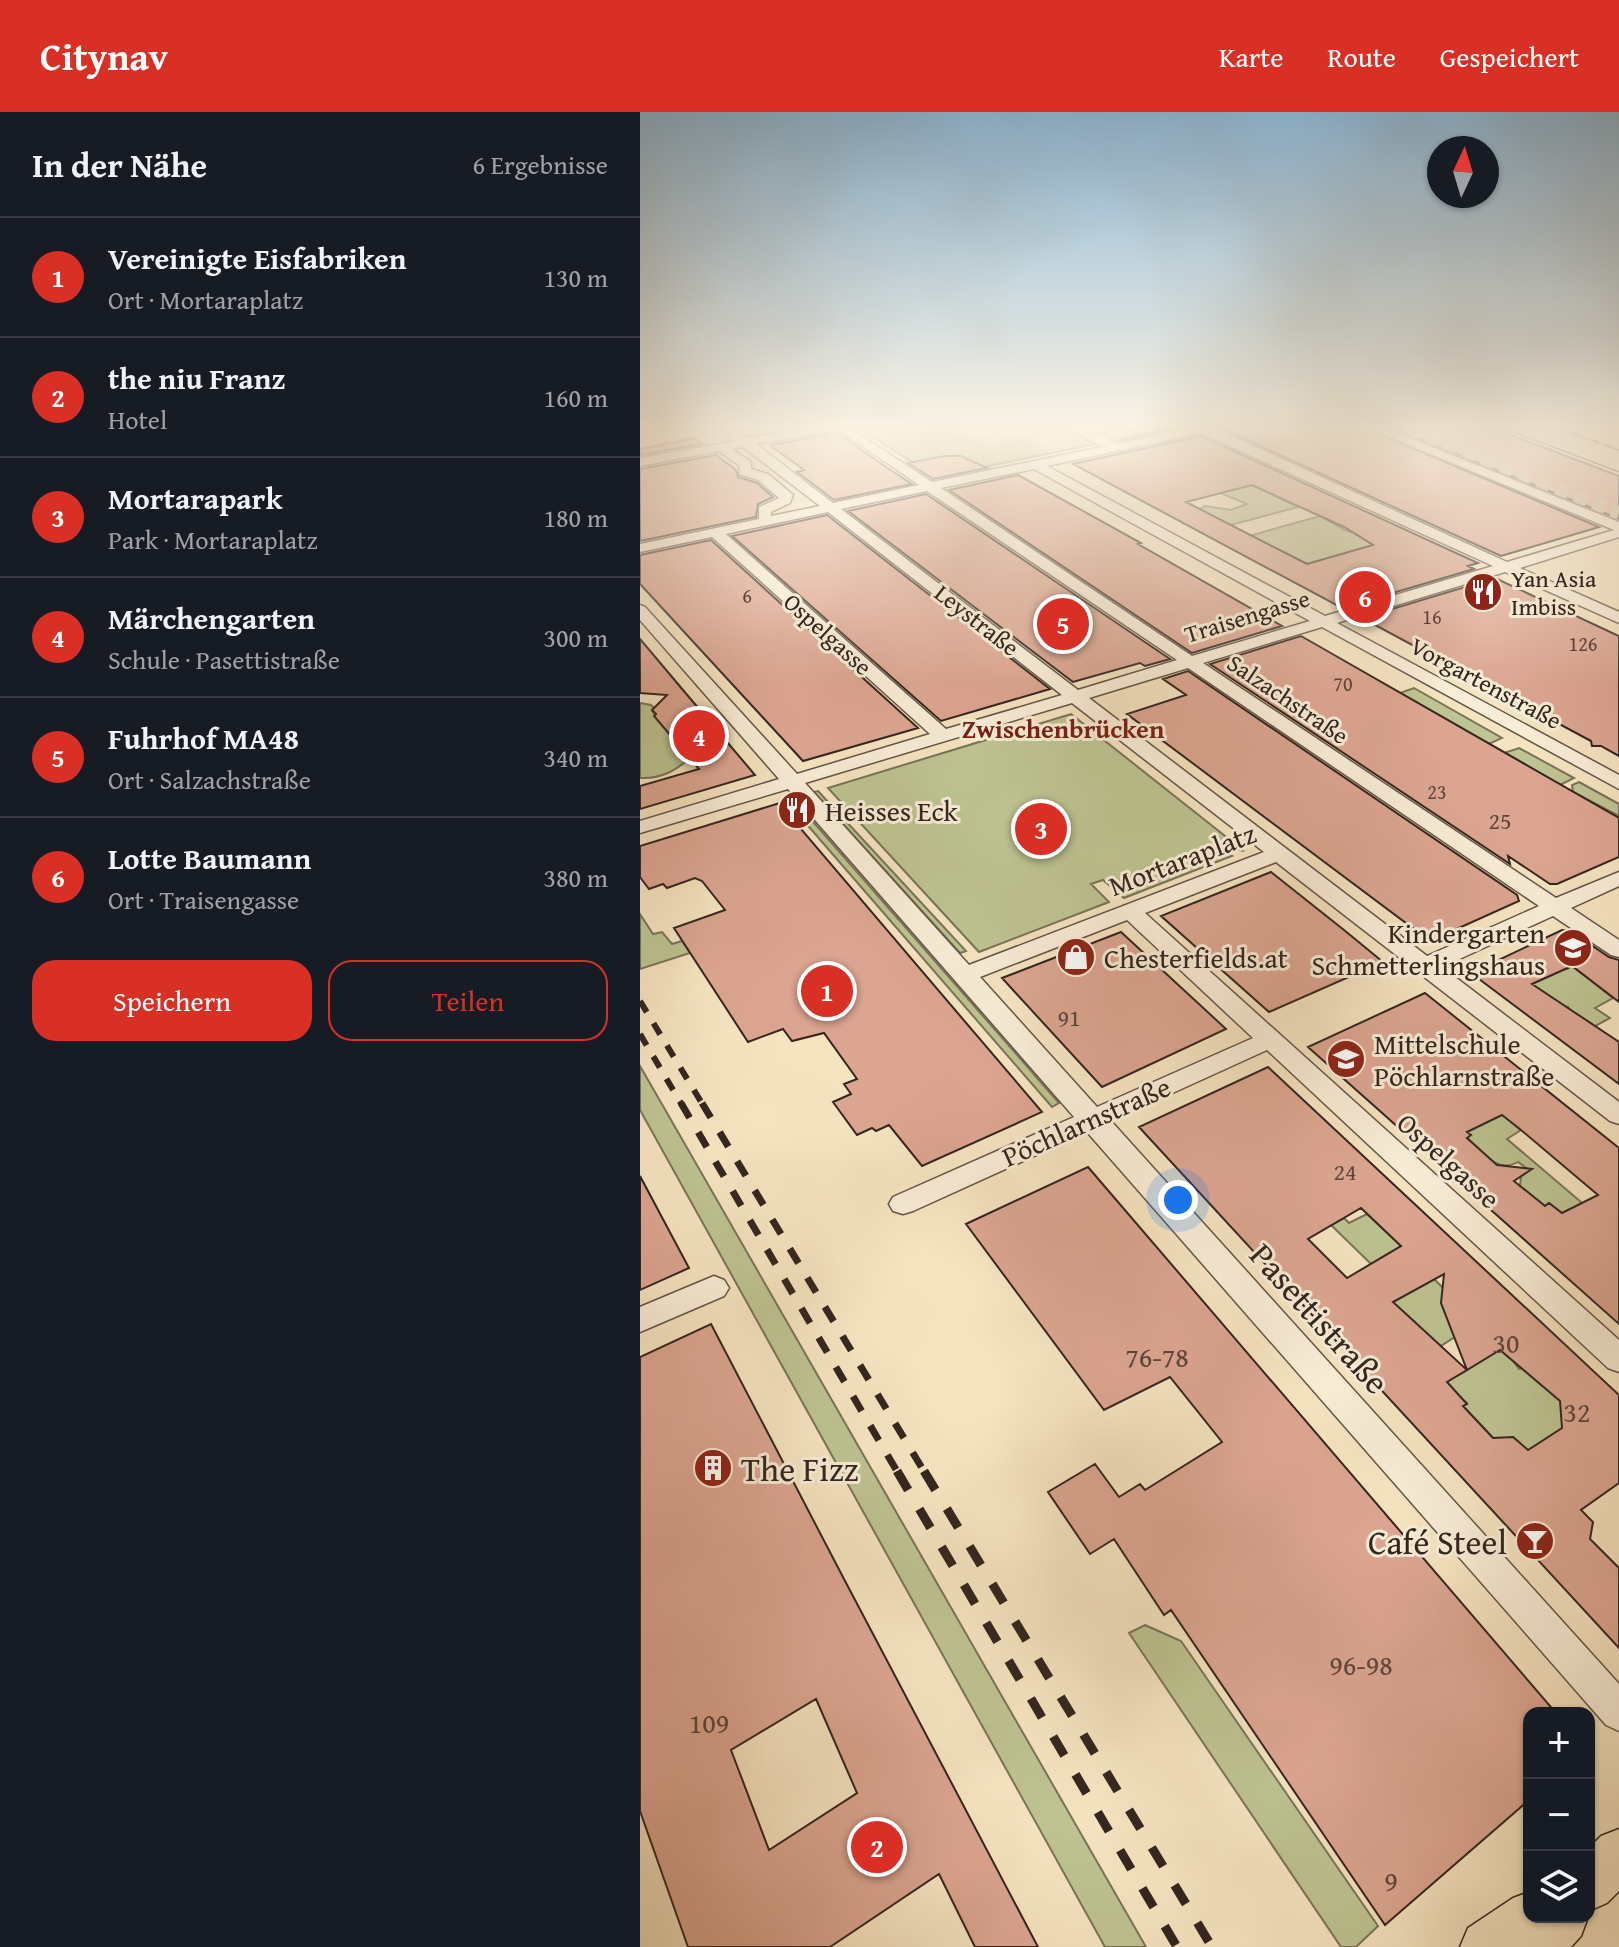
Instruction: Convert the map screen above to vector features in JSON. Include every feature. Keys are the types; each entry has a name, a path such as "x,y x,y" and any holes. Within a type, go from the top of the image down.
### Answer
{"main road":[{"path":"1487,1947 1523,1923"},
{"path":"1537,1947 1557,1923"}],"street":[{"path":"762,514 768,521"},
{"path":"640,548 677,534 715,532 804,514"},
{"name":"Leystraße","path":"839,514 1074,695"},
{"name":"Salzachstraße","path":"970,514 1619,950"},
{"name":"Vorgartenstraße","path":"1125,514 1619,783"},
{"path":"1389,514 1619,618"},
{"path":"1586,514 1619,527"},
{"name":"Ospelgasse","path":"715,532 942,735"},
{"name":"Traisengasse","path":"1074,695 1619,533"},
{"path":"640,610 963,975"},
{"path":"640,827 1074,695"},
{"name":"Mortaraplatz","path":"1074,695 1280,853"},
{"path":"1280,853 1619,1115"},
{"name":"Mortaraplatz","path":"963,975 1280,853"},
{"path":"1426,965 1619,878"},
{"name":"Ospelgasse","path":"1130,911 1619,1359"},
{"name":"Pasettistraße","path":"963,975 1619,1712"},
{"name":"Pöchlarnstraße","path":"903,1204 1269,1040"},
{"path":"640,1320 714,1288"}],"green space":[{"path":"1205,514 1273,514 1227,526"},
{"path":"1320,516 1345,530 1386,543 1311,566 1249,536"},
{"path":"1414,688 1502,738 1489,744 1400,693"},
{"path":"640,703 654,708 652,711 690,758 661,776 640,778"},
{"path":"1071,714 1244,851 1220,845 1217,849 1232,856 1124,898 1103,880 1091,884 1109,902 979,952 828,788"},
{"path":"1519,748 1574,778 1560,785 1504,753"},
{"path":"1579,782 1619,804 1619,816 1573,792 1572,785"},
{"path":"818,791 966,951 960,953 814,792"},
{"path":"809,817 1059,1103 1052,1107 803,820"},
{"path":"640,914 653,934 662,932 672,944 682,941 690,953 640,969"},
{"path":"1559,963 1567,969 1572,966 1613,998 1595,1008 1610,1018 1590,1029 1564,1010 1568,1007 1556,1003 1524,980"},
{"path":"640,1066 1146,1947 1105,1947 640,1110"},
{"path":"1471,1089 1521,1130 1507,1139 1608,1225 1562,1213 1549,1203 1545,1206 1520,1186 1521,1176 1529,1170 1518,1162 1510,1165 1497,1163 1478,1149 1467,1138"},
{"path":"1367,1214 1401,1246 1371,1264 1331,1225 1344,1218 1349,1223"},
{"path":"1434,1279 1478,1322 1419,1360 1415,1322 1401,1310 1380,1322 1386,1281"},
{"path":"1500,1343 1519,1369 1524,1367 1568,1408 1561,1412 1566,1425 1516,1462 1521,1451 1520,1443 1513,1437 1497,1442 1463,1406 1467,1403 1438,1379 1472,1366"},
{"path":"1145,1625 1181,1641 1378,1926 1356,1947 1341,1947 1129,1633"}],"building":[{"path":"640,514 757,514 756,517 640,541"},
{"path":"851,514 955,514 1170,659 1145,666 1140,663 1073,682"},
{"path":"984,514 1088,514 1282,626 1192,653"},
{"path":"1166,514 1209,514 1307,564 1373,545 1315,514 1370,514 1478,563 1468,566 1474,569 1342,608"},
{"path":"1408,514 1567,514 1599,527 1501,556"},
{"path":"827,515 1050,689 941,721 732,536"},
{"path":"711,540 918,728 803,761 640,584 640,555"},
{"path":"1495,578 1619,636 1619,756 1601,746 1592,746 1591,741 1362,618"},
{"path":"1301,636 1619,818 1619,857 1557,884 1550,884 1508,856 1510,864 1210,664"},
{"path":"640,639 755,775 640,809 640,786 699,769 654,716 656,714 652,710 667,695 640,693"},
{"path":"1188,671 1517,895 1519,901 1430,941 1127,714 1186,695 1163,679"},
{"path":"780,803 1042,1112 922,1166 889,1125 857,1135 833,1102 851,1094 844,1084 857,1079 824,1033 792,1041 783,1029 748,1042 674,928 725,910 702,881 695,878 667,888 663,884 649,889 640,877 640,846"},
{"path":"1271,872 1383,962 1269,1012 1161,916"},
{"path":"1562,930 1572,932 1609,957 1619,960 1619,1002 1572,966 1532,984 1619,1042 1619,1084 1471,973"},
{"path":"1121,932 1226,1029 1102,1087 1002,978"},
{"path":"1425,993 1619,1148 1619,1324 1308,1047","holes":["1502,1115 1598,1195 1562,1213 1549,1203 1545,1206 1514,1181 1532,1169 1497,1165 1467,1138 1471,1135 1467,1132"]},
{"path":"1268,1067 1619,1395 1619,1483 1581,1510 1593,1522 1590,1539 1619,1568 1619,1648 1139,1127","holes":["1361,1208 1401,1246 1347,1278 1308,1239","1444,1274 1441,1303 1467,1370 1393,1302","1500,1350 1560,1401 1562,1428 1528,1450 1513,1437 1493,1438 1463,1406 1467,1404 1447,1382"]},
{"path":"1088,1167 1551,1707 1523,1707 1523,1805 1385,1925 1171,1610 1164,1615 1114,1539 1090,1554 1048,1492 1095,1464 1119,1497 1140,1484 1145,1490 1222,1442 1170,1377 1104,1410 966,1224"},
{"path":"640,1176 689,1268 640,1290"},
{"path":"711,1324 1038,1947 975,1947 939,1874 830,1947 688,1947 640,1811 640,1357","holes":["816,1699 857,1793 769,1850 731,1750"]}],"railway":[{"path":"640,1001 703,1105"},
{"path":"640,1034 682,1105"},
{"path":"681,1103 898,1473"},
{"path":"702,1103 925,1473"},
{"path":"897,1471 1177,1947"},
{"path":"924,1471 1212,1947"}],"place":[{"name":"Yan Asia Imbiss","path":"1483,592"},
{"name":"Lotte Baumann","path":"1365,597"},
{"name":"Fuhrhof MA48","path":"1063,624"},
{"name":"Märchengarten","path":"699,736"},
{"name":"Heisses Eck","path":"797,810"},
{"name":"Mortarapark","path":"1041,829"},
{"name":"Kindergarten Schmetterlingshaus","path":"1573,948"},
{"name":"Chesterfields.at","path":"1076,957"},
{"name":"Vereinigte Eisfabriken","path":"827,991"},
{"name":"Mittelschule Pöchlarnstraße","path":"1346,1059"},
{"name":"The Fizz","path":"713,1468"},
{"name":"Café Steel","path":"1535,1541"},
{"name":"the niu Franz","path":"877,1847"}],"district":[{"name":"Zwischenbrücken","path":"1063,728"}]}
